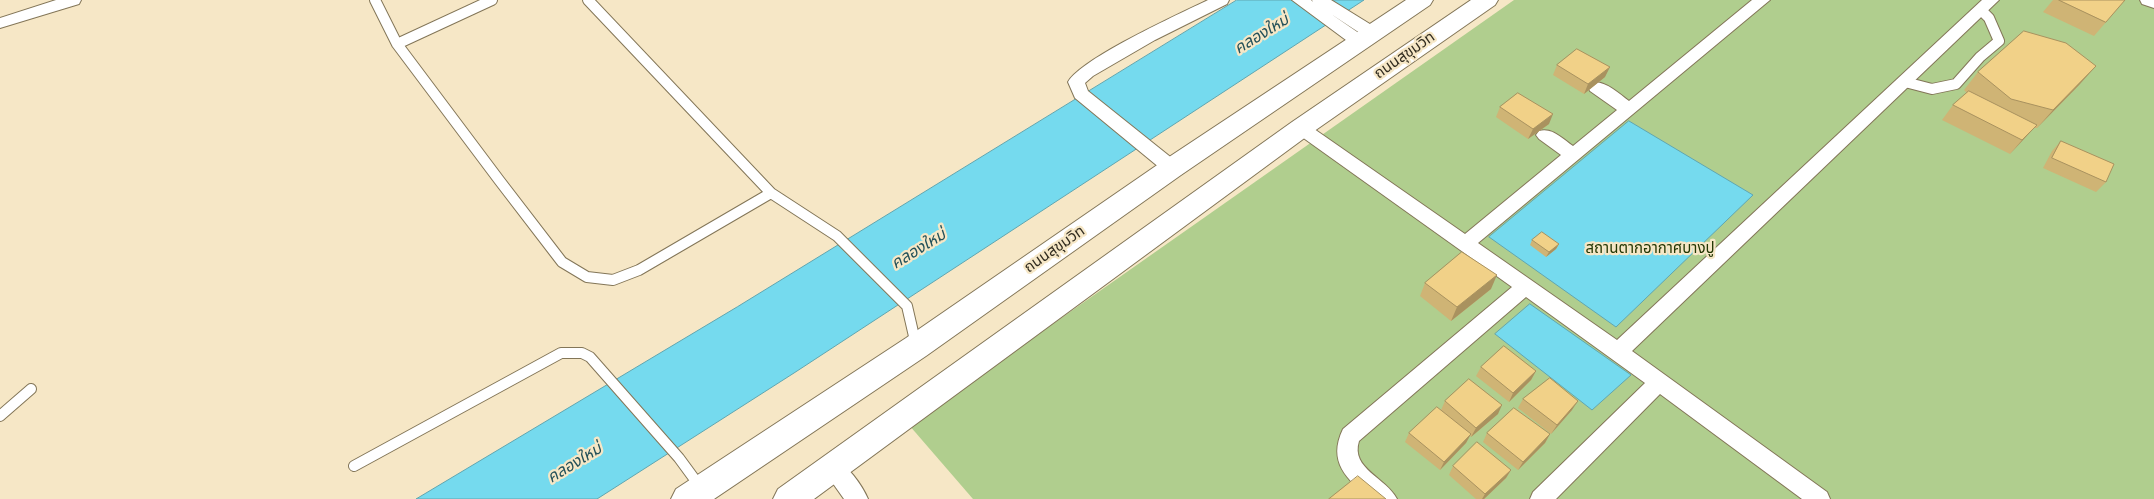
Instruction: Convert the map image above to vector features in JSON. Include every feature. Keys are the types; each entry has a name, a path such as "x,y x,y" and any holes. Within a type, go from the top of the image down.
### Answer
{"highway":[{"name":"ถนนสุขุมวิท","path":"694,494 916,347 1172,168 1422,0"},
{"name":"ถนนสุขุมวิท","path":"789,499 1301,128 1487,0"},
{"path":"1266,105 1301,128"}],"street":[{"path":"0,23 72,0"},
{"path":"1172,168 1080,94 1076,82 1087,72 1149,36 1221,0"},
{"path":"1300,0 1344,23 1366,38"},
{"path":"1320,0 1344,23"},
{"path":"1465,244 1762,0"},
{"path":"2148,0 2154,3"},
{"path":"1618,352 1986,5"},
{"path":"1596,87 1629,109"},
{"path":"1301,128 1618,352 1819,499"},
{"path":"1545,135 1573,155"},
{"path":"1386,499 1355,471 1346,459 1345,446 1350,436 1525,286"},
{"path":"1541,499 1659,382"},
{"path":"833,468 857,499"}],"lane":[{"path":"374,0 397,44 562,262 587,277 613,280 639,270 771,193"},
{"path":"397,44 492,0"},
{"path":"588,0 771,193 837,236 907,306 916,347"},
{"path":"1905,82 1932,89 1956,84 1980,57 1999,41 1989,18 1986,5"},
{"path":"354,466 561,353 582,353 590,357 679,458 694,494"},
{"path":"0,416 31,389"}],"green space":[{"name":"สถานตากอากาศบางปู","path":"1514,0 2154,0 2154,499 973,499 909,425"}],"water":[{"name":"คลองใหม่","path":"1237,0 1364,0 794,373 597,499 416,499 737,307"},
{"path":"1629,121 1753,195 1616,327 1489,237"},
{"path":"1530,304 1631,375 1592,410 1495,334"}],"building":[{"path":"2059,0 2125,0 2106,22"},
{"path":"2024,31 2066,43 2096,66 2053,110 2011,99 1978,72"},
{"path":"1577,49 1610,67 1588,84 1557,65"},
{"path":"1969,91 2037,125 2022,140 1953,105"},
{"path":"1518,93 1553,114 1533,129 1500,107"},
{"path":"2061,141 2114,164 2106,182 2052,158"},
{"path":"1542,232 1559,244 1549,252 1532,240"},
{"path":"1462,252 1497,275 1457,307 1425,283"},
{"path":"1504,346 1536,371 1513,393 1481,367"},
{"path":"1550,378 1578,401 1557,425 1523,399"},
{"path":"1469,379 1502,405 1476,428 1445,401"},
{"path":"1437,407 1471,434 1444,462 1409,433"},
{"path":"1514,408 1550,434 1523,462 1487,433"},
{"path":"1477,442 1511,470 1485,494 1453,466"},
{"path":"1358,476 1386,499 1329,499"}]}
